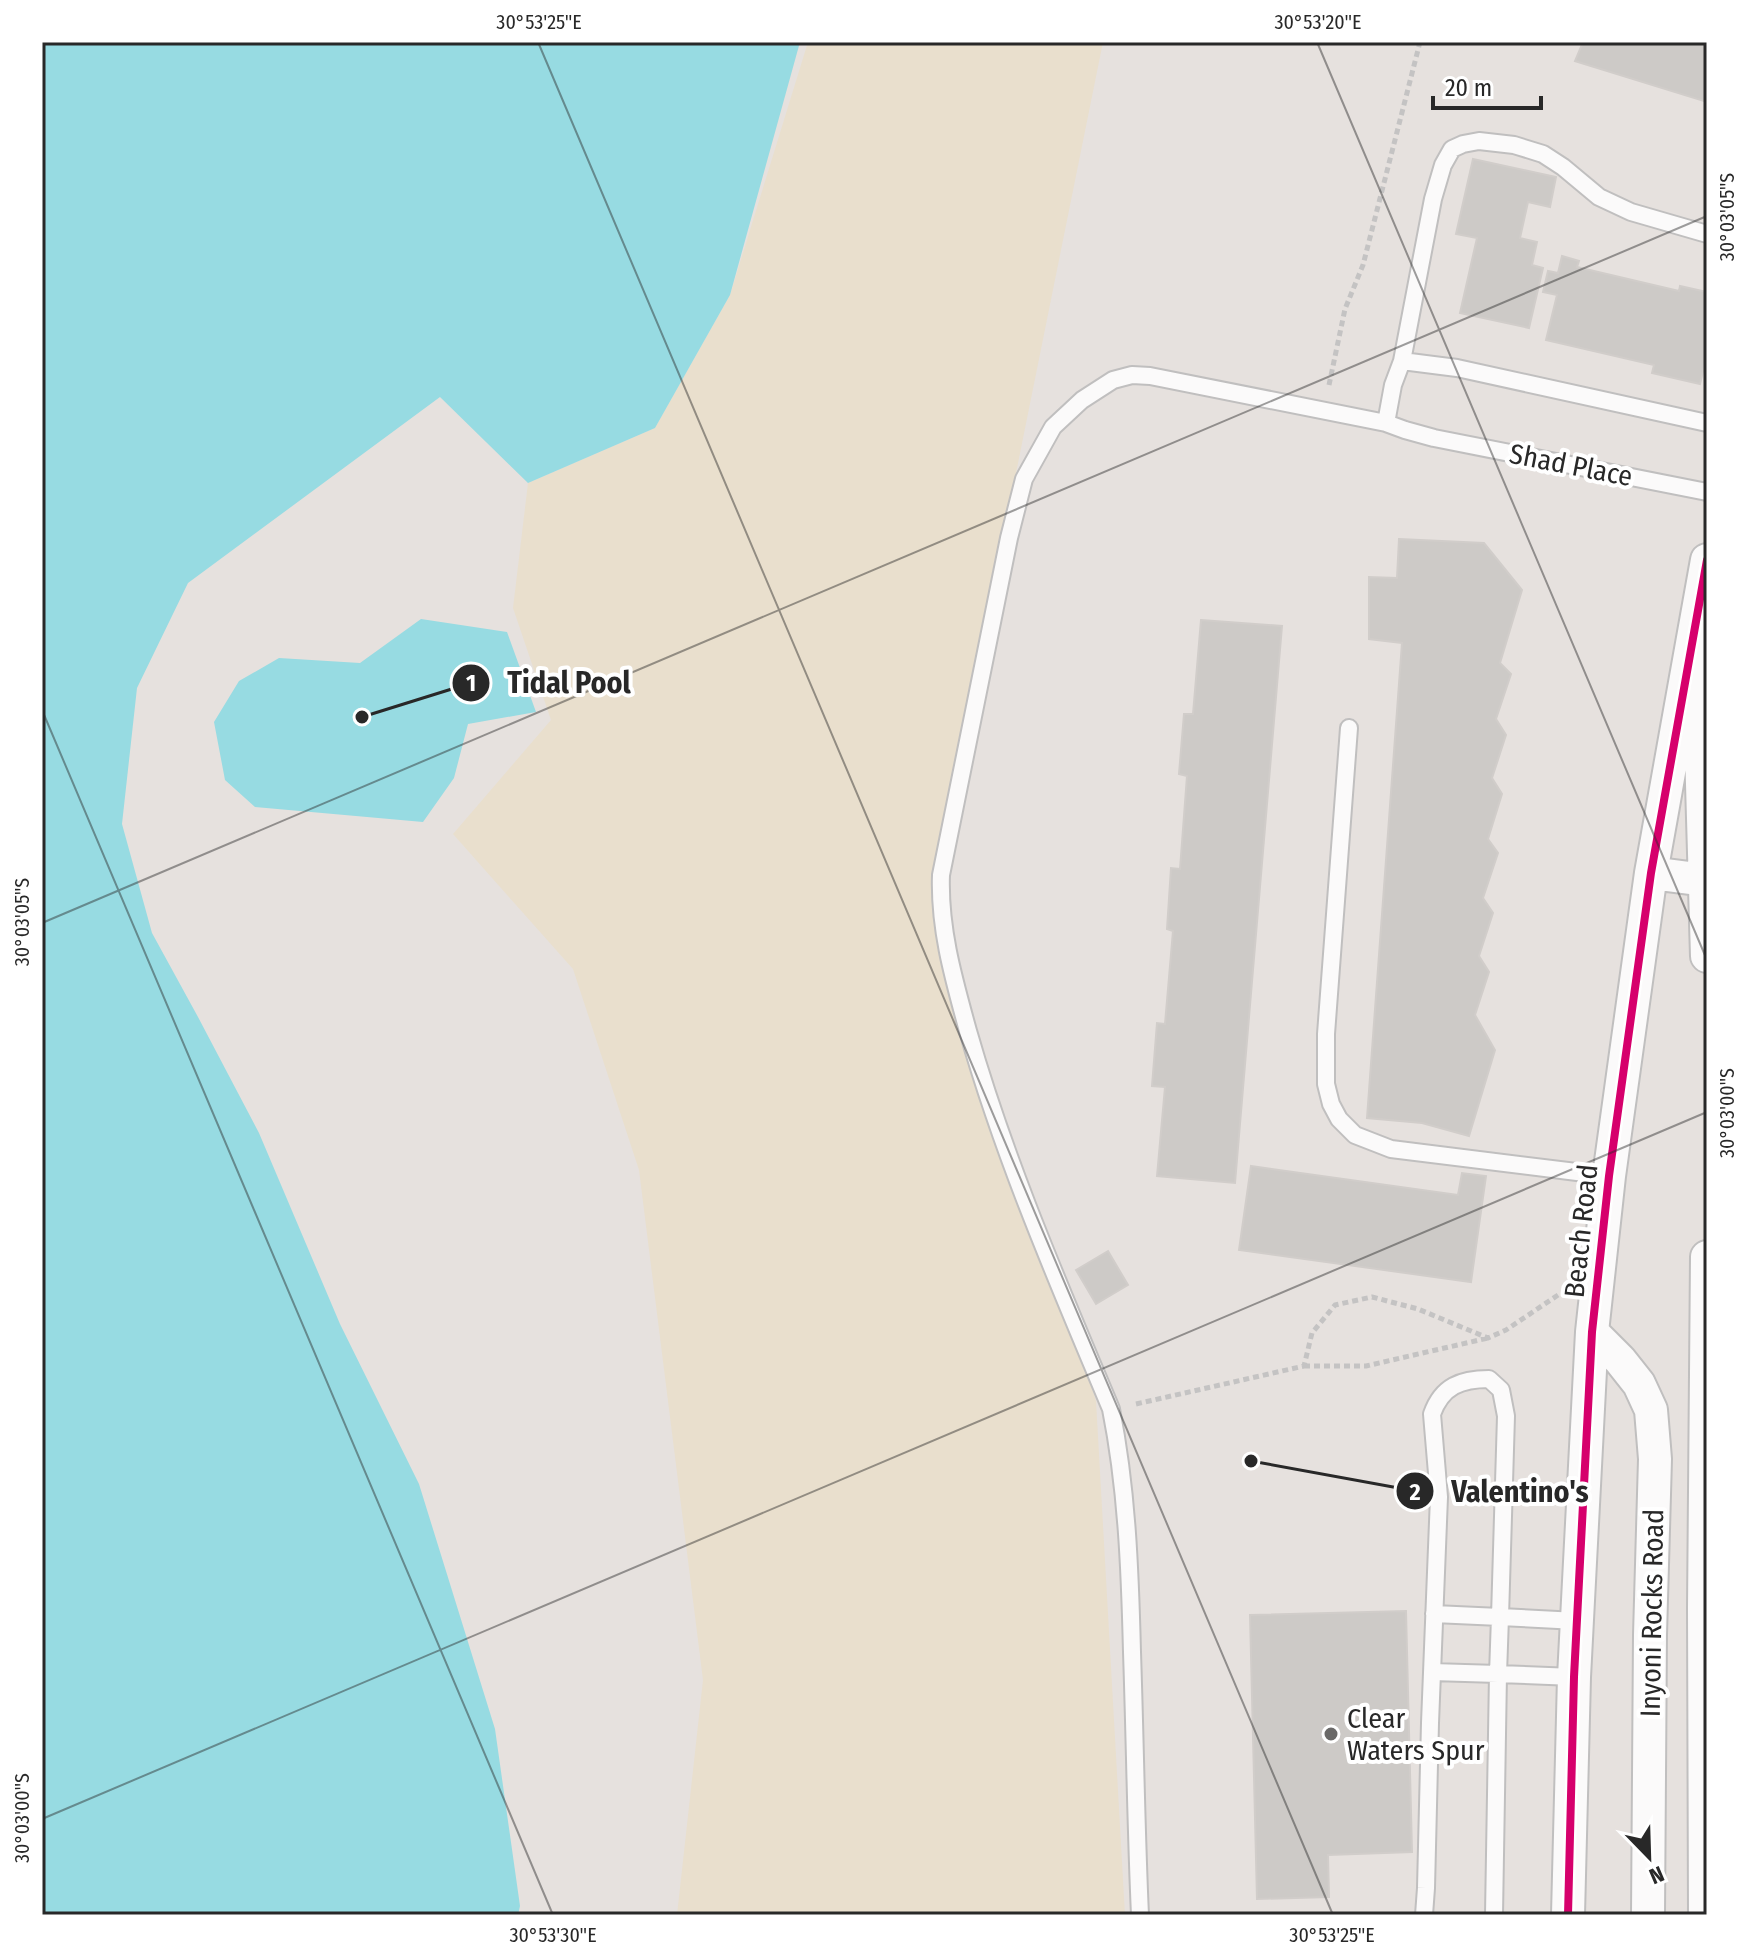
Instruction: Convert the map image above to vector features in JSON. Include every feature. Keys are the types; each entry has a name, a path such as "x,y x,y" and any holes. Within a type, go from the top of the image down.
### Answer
{"street":[{"name":"Beach Road","path":"1568,1915 1574,1677 1592,1332 1609,1176 1651,873 1707,560"},
{"name":"Beach Road","path":"1697,612 1707,956"},
{"path":"1651,873 1705,880"},
{"path":"1705,1915 1707,1257"},
{"name":"Inyoni Rocks Road","path":"1592,1332 1639,1384 1651,1410 1655,1459 1648,1915"}],"lane":[{"path":"1386,423 1393,385 1402,361 1433,199 1443,165 1452,149 1479,141 1514,145 1543,154 1599,197 1631,212 1707,234"},
{"path":"1402,361 1457,368 1707,423"},
{"name":"Shad Place","path":"1140,1915 1131,1599 1124,1483 1111,1409 1024,1202 977,1064 948,955 940,903 941,875 1009,538 1024,479 1053,427 1082,400 1113,380 1132,375 1386,423 1434,438 1707,492"},
{"path":"1349,728 1326,1034 1326,1084 1339,1119 1355,1135 1391,1149 1609,1176"},
{"path":"1424,1915 1439,1497 1432,1414 1436,1402 1446,1391 1464,1380 1489,1379 1501,1390 1506,1416 1494,1915"},
{"path":"1434,1614 1577,1621"},
{"path":"1432,1672 1574,1677"}],"path":[{"path":"1323,411 1345,309 1363,265 1420,42"},
{"path":"1111,1409 1304,1366 1366,1366 1488,1338 1560,1295 1562,1279"},
{"path":"1304,1366 1312,1333 1335,1305 1372,1297 1418,1309 1488,1338"}],"sand":[{"path":"808,42 1103,42 932,889 1096,1401 1125,1915 677,1915 703,1680 639,1170 573,969 453,834 551,720 513,608 528,483 655,428 730,295"}],"water":[{"path":"42,42 800,42 730,295 655,428 528,483 440,397 188,583 137,688 122,824 152,933 259,1133 340,1324 419,1484 495,1729 520,1906 518,1915 42,1915"},
{"path":"421,619 507,632 536,712 468,724 454,778 423,822 255,807 225,780 214,722 239,681 279,658 360,663"}],"building":[{"path":"1583,42 1707,42 1707,102 1575,61"},
{"path":"1473,159 1556,177 1550,207 1528,202 1520,238 1537,242 1532,265 1543,268 1529,328 1460,313 1477,238 1456,234"},
{"path":"1562,256 1579,261 1577,267 1679,291 1680,286 1707,292 1707,355 1700,384 1652,373 1654,365 1546,340 1557,295 1543,292 1548,271 1558,273"},
{"path":"1399,539 1484,543 1522,590 1500,663 1511,674 1496,719 1506,735 1492,778 1502,794 1488,839 1498,853 1483,898 1493,913 1479,956 1489,972 1475,1015 1495,1050 1469,1136 1422,1123 1367,1118 1402,643 1369,639 1369,577 1397,578"},
{"path":"1201,620 1282,626 1235,1183 1157,1176 1165,1087 1152,1086 1157,1023 1165,1024 1173,931 1167,929 1171,868 1180,869 1187,776 1179,774 1184,714 1193,714"},
{"path":"1251,1166 1458,1195 1462,1173 1486,1176 1471,1282 1239,1250"},
{"path":"1108,1251 1128,1285 1096,1304 1076,1270"},
{"name":"Clear Waters Spur","path":"1406,1611 1412,1852 1328,1855 1329,1897 1257,1899 1250,1615"}],"cycle path":[{"path":"1568,1915 1574,1677 1592,1332 1609,1176 1651,873 1707,560"}],"place":[{"name":"Tidal Pool","path":"362,717"},
{"name":"Valentino's","path":"1251,1461"},
{"name":"Clear Waters Spur","path":"1331,1734"}]}
